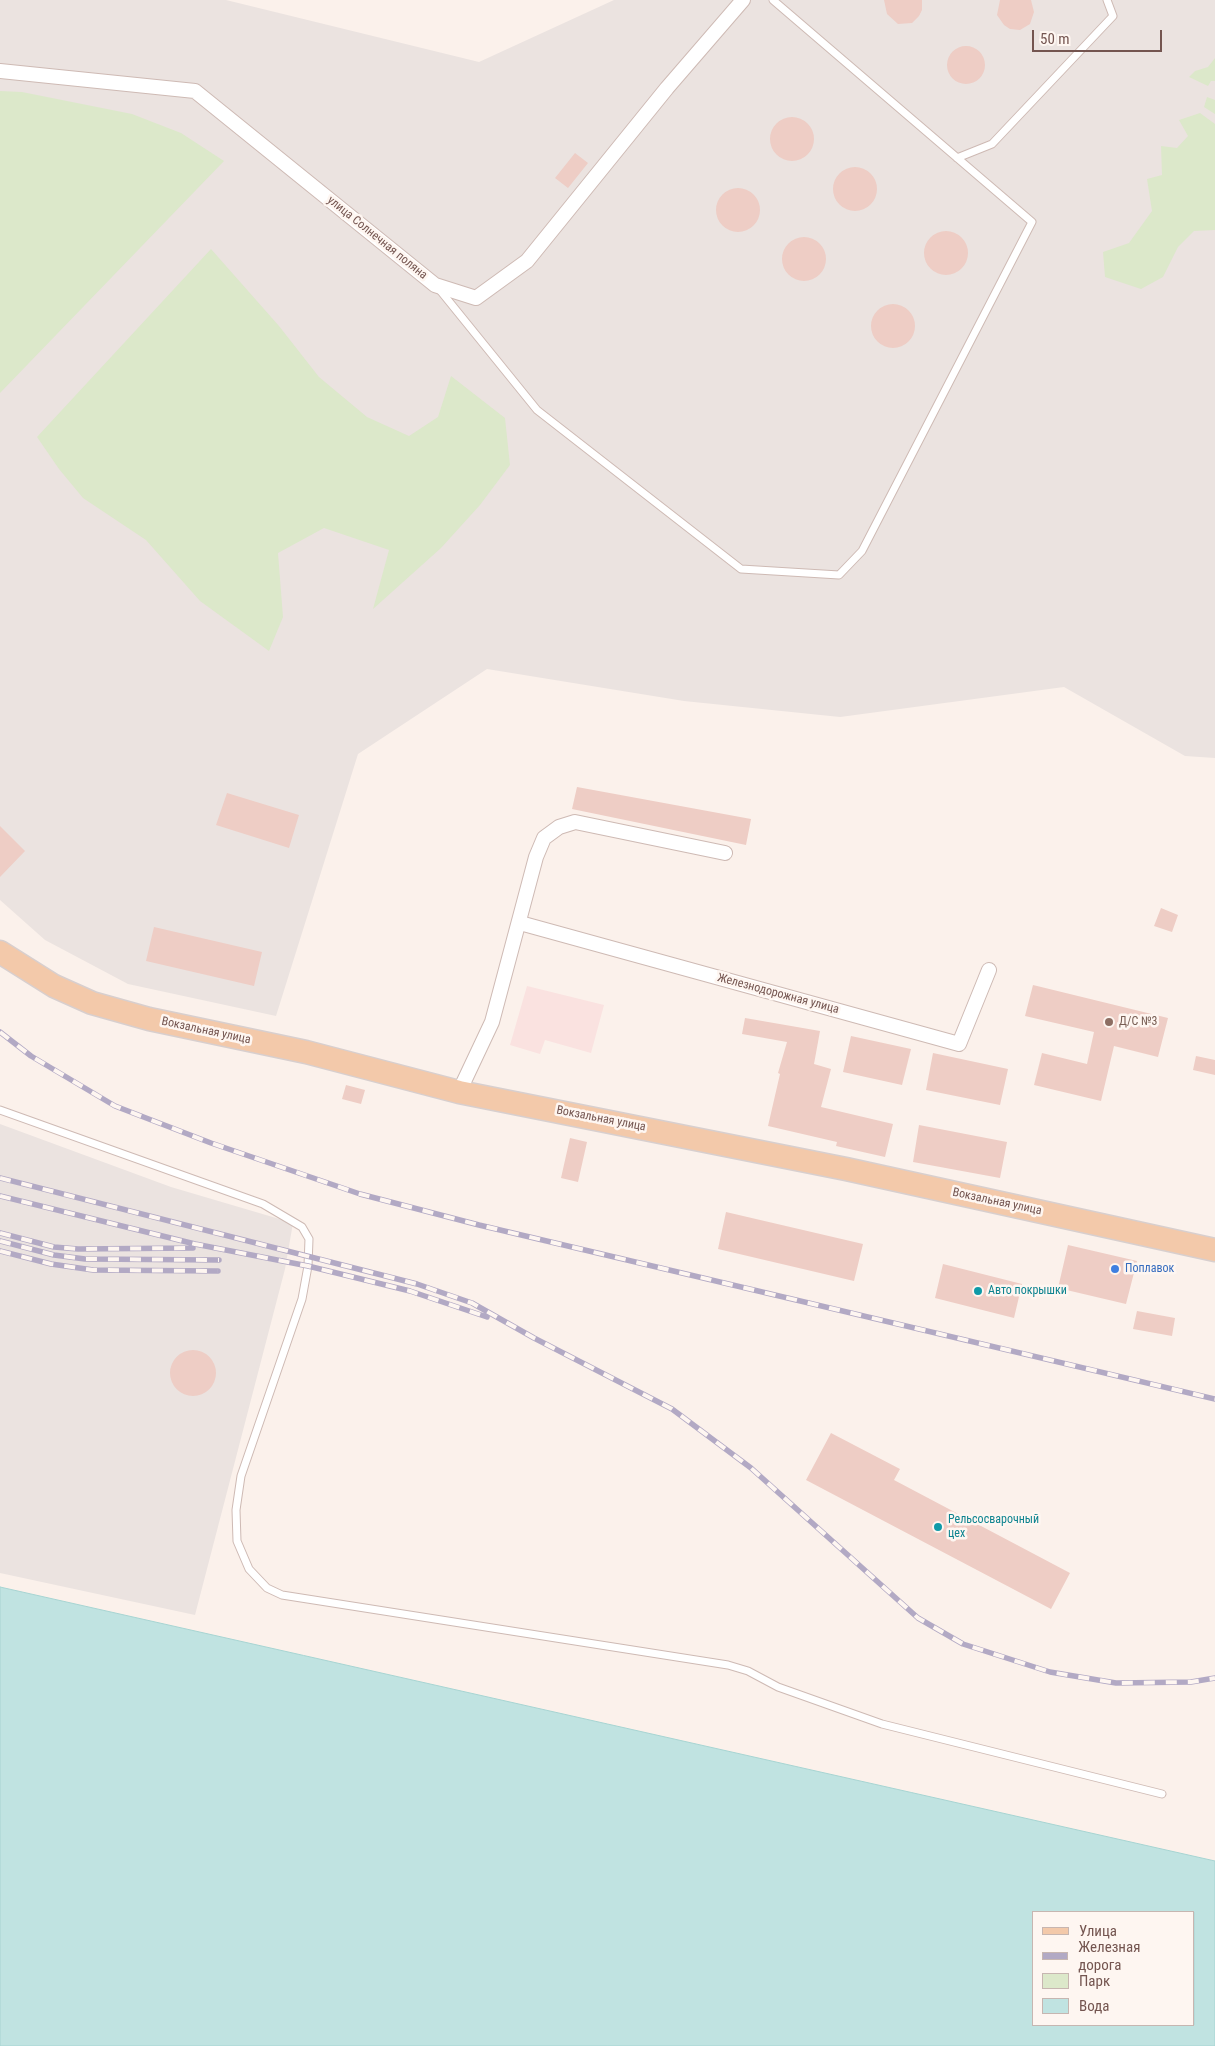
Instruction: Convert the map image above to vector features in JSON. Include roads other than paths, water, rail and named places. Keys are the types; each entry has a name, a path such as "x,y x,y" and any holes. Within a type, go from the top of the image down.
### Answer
{"main road":[{"name":"Вокзальная улица","path":"0,952 54,986 92,1003 149,1019 306,1052 459,1092 846,1169 1215,1250"}],"street":[{"name":"улица Солнечная поляна","path":"0,71 195,91 435,285 476,298 527,261 660,96 743,0"},
{"path":"459,1092 492,1022 544,838 559,827 575,822 725,853"},
{"name":"Железнодорожная улица","path":"520,923 959,1044 989,970"}],"lane":[{"path":"435,285 537,410 741,569 839,574 862,550 1032,222 773,0"},
{"path":"957,158 992,144 1113,16 1106,0"},
{"path":"0,1110 262,1204 302,1226 309,1239 308,1266 302,1299 241,1476 236,1510 237,1541 249,1569 267,1588 282,1595 728,1665 748,1671 778,1687 882,1724 1162,1794"}],"water":[{"path":"0,1587 1215,1861 1215,2046 0,2046"}],"railway":[{"path":"0,1032 31,1056 115,1106 211,1143 360,1194 479,1225 1215,1399"},
{"path":"0,1178 417,1284 472,1303 534,1338 672,1409 751,1468 918,1618 963,1644 1050,1672 1116,1683 1191,1682 1215,1678"},
{"path":"0,1196 195,1244 308,1266 410,1291 487,1317"},
{"path":"0,1233 54,1247 78,1249 193,1248"},
{"path":"0,1241 54,1255 85,1259 219,1260"},
{"path":"0,1251 51,1264 93,1270 218,1271"}],"place":[{"name":"Д/С №3","path":"1109,1022"},
{"name":"Поплавок","path":"1115,1269"},
{"name":"Авто покрышки","path":"978,1291"},
{"name":"Рельсосварочный цех","path":"938,1527"}]}
